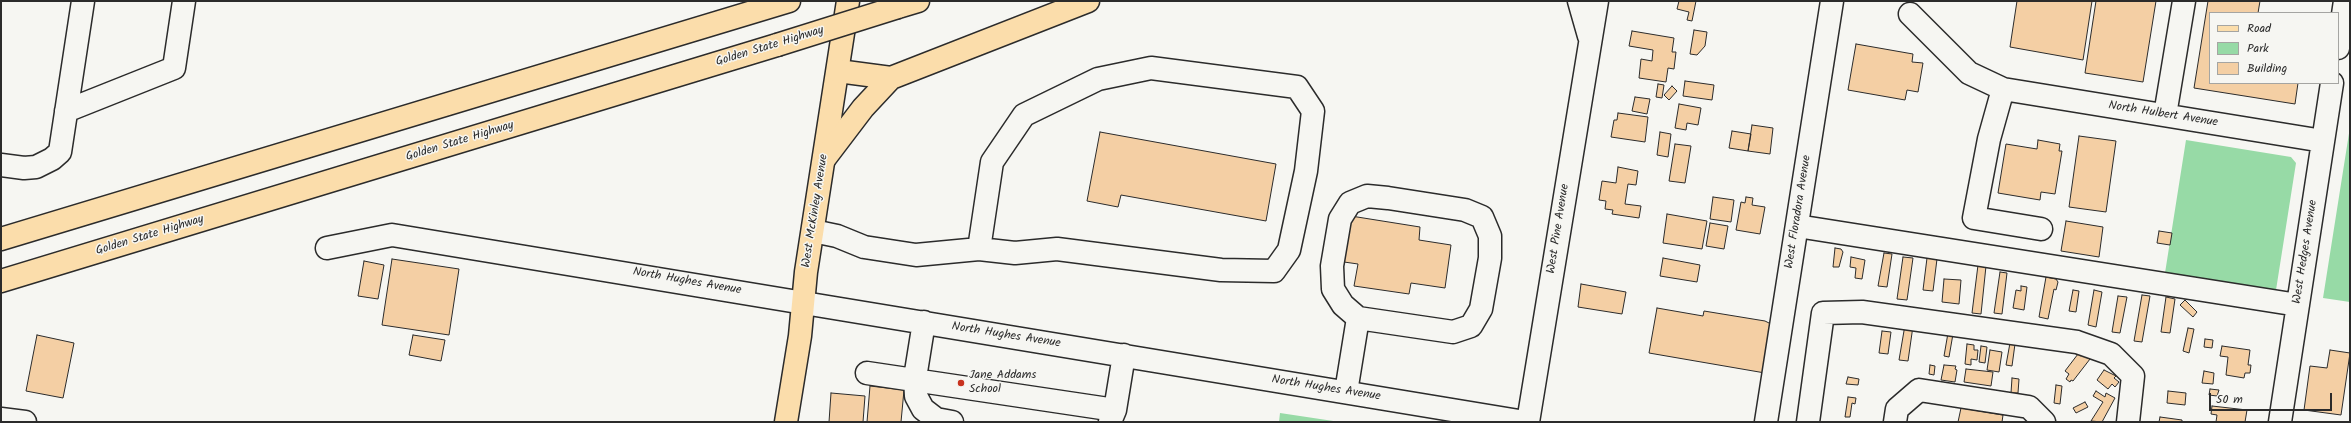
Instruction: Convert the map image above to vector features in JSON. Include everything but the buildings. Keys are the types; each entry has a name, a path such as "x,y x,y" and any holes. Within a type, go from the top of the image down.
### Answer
{"main road":[{"path":"1,239 788,1"},
{"name":"West McKinley Avenue","path":"786,422 800,336 802,303 848,1"},
{"path":"825,158 863,108 891,78 1088,1"},
{"name":"Golden State Highway","path":"1,281 908,4"},
{"path":"838,71 891,78"},
{"path":"1,296 168,230"}],"street":[{"path":"1,165 24,168 36,167 52,159 60,152 83,1"},
{"path":"66,111 174,68 184,1"},
{"name":"West Pine Avenue","path":"1579,1 1590,37"},
{"name":"West Pine Avenue","path":"1526,422 1597,1"},
{"name":"West Floradora Avenue","path":"1766,422 1832,1"},
{"path":"2165,115 2184,1"},
{"path":"2339,41 2345,1"},
{"name":"North Hulbert Avenue","path":"1910,14 1969,73 2003,89 2323,141"},
{"path":"813,231 837,236 864,246 916,256 979,249 1015,253 1057,249 1221,270 1274,271 1289,250 1306,171 1313,111 1297,87 1151,68 1098,79 1024,115 992,162 979,249"},
{"name":"West Hedges Avenue","path":"2280,422 2332,84"},
{"path":"2003,89 1989,139 1974,218 2041,228"},
{"path":"1367,196 1388,198 1465,210 1482,217 1490,236 1490,258 1481,309 1471,326 1453,332 1358,318 1343,305 1333,289 1332,266 1340,219 1350,203 1367,196"},
{"path":"1797,226 2298,305"},
{"name":"North Hughes Avenue","path":"327,248 392,234 1526,422"},
{"path":"1808,422 1823,313 1862,312 2077,342 2111,354 2133,376 2128,422"},
{"path":"1346,392 1358,318"},
{"path":"924,322 915,378 916,396 923,408 936,419 952,422"},
{"path":"867,372 915,378 1112,416 1124,355"},
{"path":"1895,422 1897,408 1919,390 2030,407 2044,422"},
{"path":"1,418 25,422"}],"green space":[{"path":"2350,127 2350,302 2323,298"},
{"path":"2186,140 2291,157 2296,163 2276,290 2165,273"},
{"path":"1280,413 1340,422 1279,422"}],"place":[{"name":"Jane Addams School","path":"961,383"}]}
